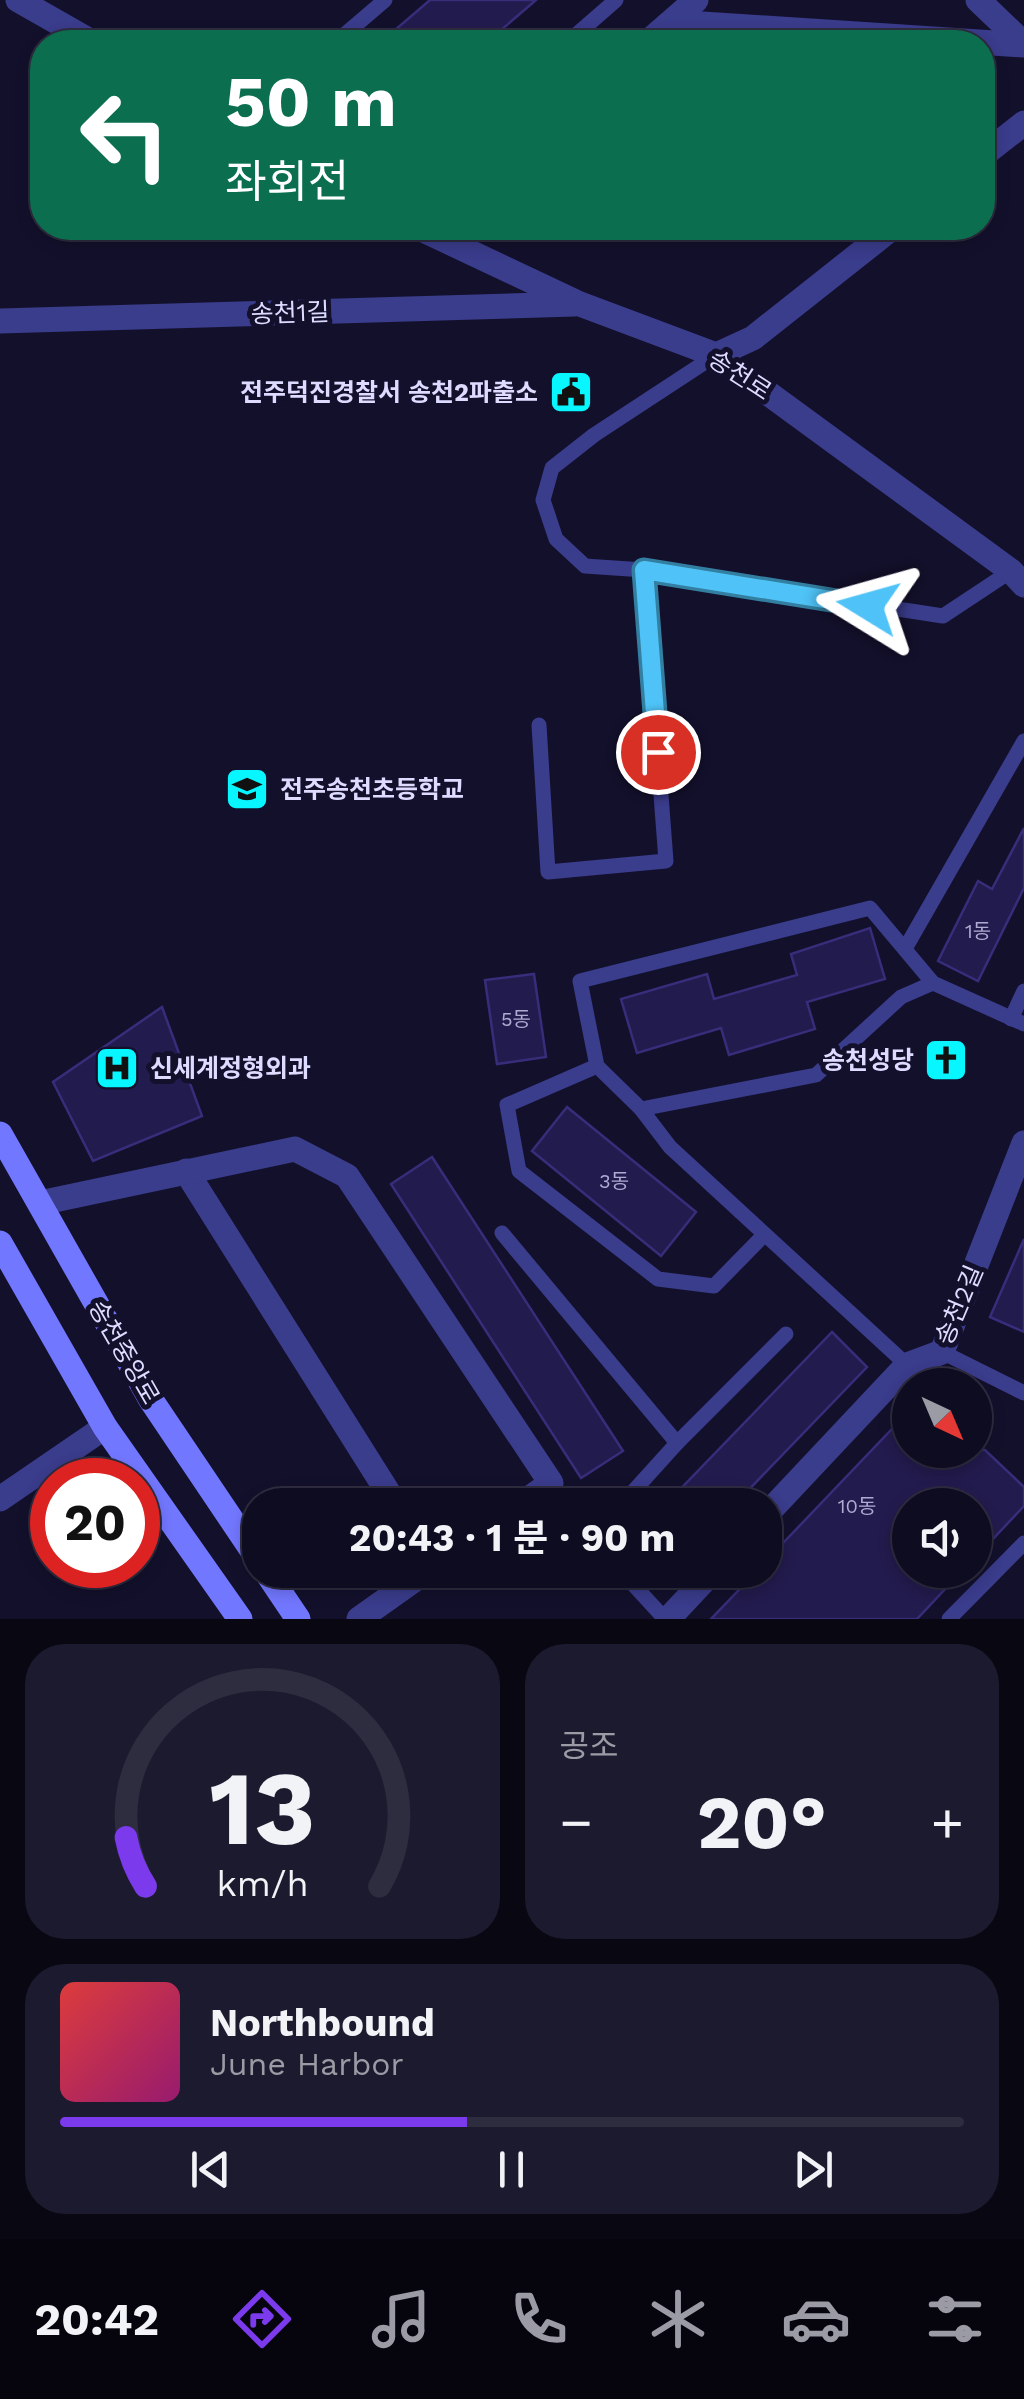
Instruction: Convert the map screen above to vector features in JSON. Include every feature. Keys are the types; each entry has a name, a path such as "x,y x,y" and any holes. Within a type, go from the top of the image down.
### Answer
{"street":[{"path":"18,0 71,30"},
{"path":"662,30 696,0"},
{"path":"978,0 1024,44"},
{"path":"672,22 800,30"},
{"path":"995,42 1024,44"},
{"path":"995,145 1024,122"},
{"name":"송천로","path":"450,240 580,304 716,356 1018,578"},
{"path":"716,356 753,338 877,240"},
{"name":"송천1길","path":"0,321 580,304"},
{"name":"송천중앙로","path":"0,1134 151,1400 242,1535"},
{"name":"송천2길","path":"782,1498 907,1365 942,1352 1024,1144"},
{"path":"40,1202 295,1150 347,1176 551,1484 545,1488"},
{"path":"186,1171 385,1488"},
{"path":"0,1244 105,1427 240,1619"},
{"path":"0,1499 105,1427"},
{"path":"277,1588 298,1619"},
{"path":"359,1619 403,1588"},
{"path":"667,1619 697,1588"}],"lane":[{"path":"350,30 385,0"},
{"path":"582,30 616,0"},
{"path":"716,356 594,435 552,468 543,500 556,540 585,566 644,570 943,616 1018,578"},
{"path":"539,724 548,872 666,862 644,570"},
{"path":"906,947 1024,742"},
{"path":"907,1365 670,1147 598,1066 580,981 870,908 933,983 1018,1022 1024,991"},
{"path":"641,1110 816,1075 901,997 933,983"},
{"path":"598,1066 508,1105 519,1171 658,1278 714,1286 764,1235"},
{"path":"502,1233 677,1442"},
{"path":"636,1488 786,1334"},
{"path":"942,1352 1024,1393"},
{"path":"949,1619 1024,1542"},
{"path":"637,1588 667,1619"}],"building":[{"path":"430,0 536,0 501,30 395,30"},
{"path":"1024,828 1024,888 978,981 938,961 978,881 992,889"},
{"path":"870,928 885,979 807,1002 815,1029 729,1055 721,1028 637,1053 621,999 707,974 714,999 797,975 791,954"},
{"path":"534,974 546,1057 497,1064 485,980"},
{"path":"162,1007 202,1116 93,1161 53,1082"},
{"path":"567,1107 696,1212 661,1256 532,1151"},
{"path":"432,1157 623,1451 581,1478 391,1184"},
{"path":"1024,1239 1024,1332 990,1317"},
{"path":"832,1332 867,1367 750,1488 681,1488"},
{"path":"892,1429 892,1468 992,1468 992,1457 1024,1487 1024,1506 992,1540 992,1488 892,1488 892,1588 946,1588 917,1619 711,1619 741,1588 782,1588 782,1544"}],"place":[{"name":"전주덕진경찰서 송천2파출소","path":"571,392"},
{"name":"전주송천초등학교","path":"247,789"},
{"name":"송천성당","path":"946,1060"},
{"name":"신세계정형외과","path":"117,1068"}],"route":[{"path":"658,752 644,570 868,606"}]}
